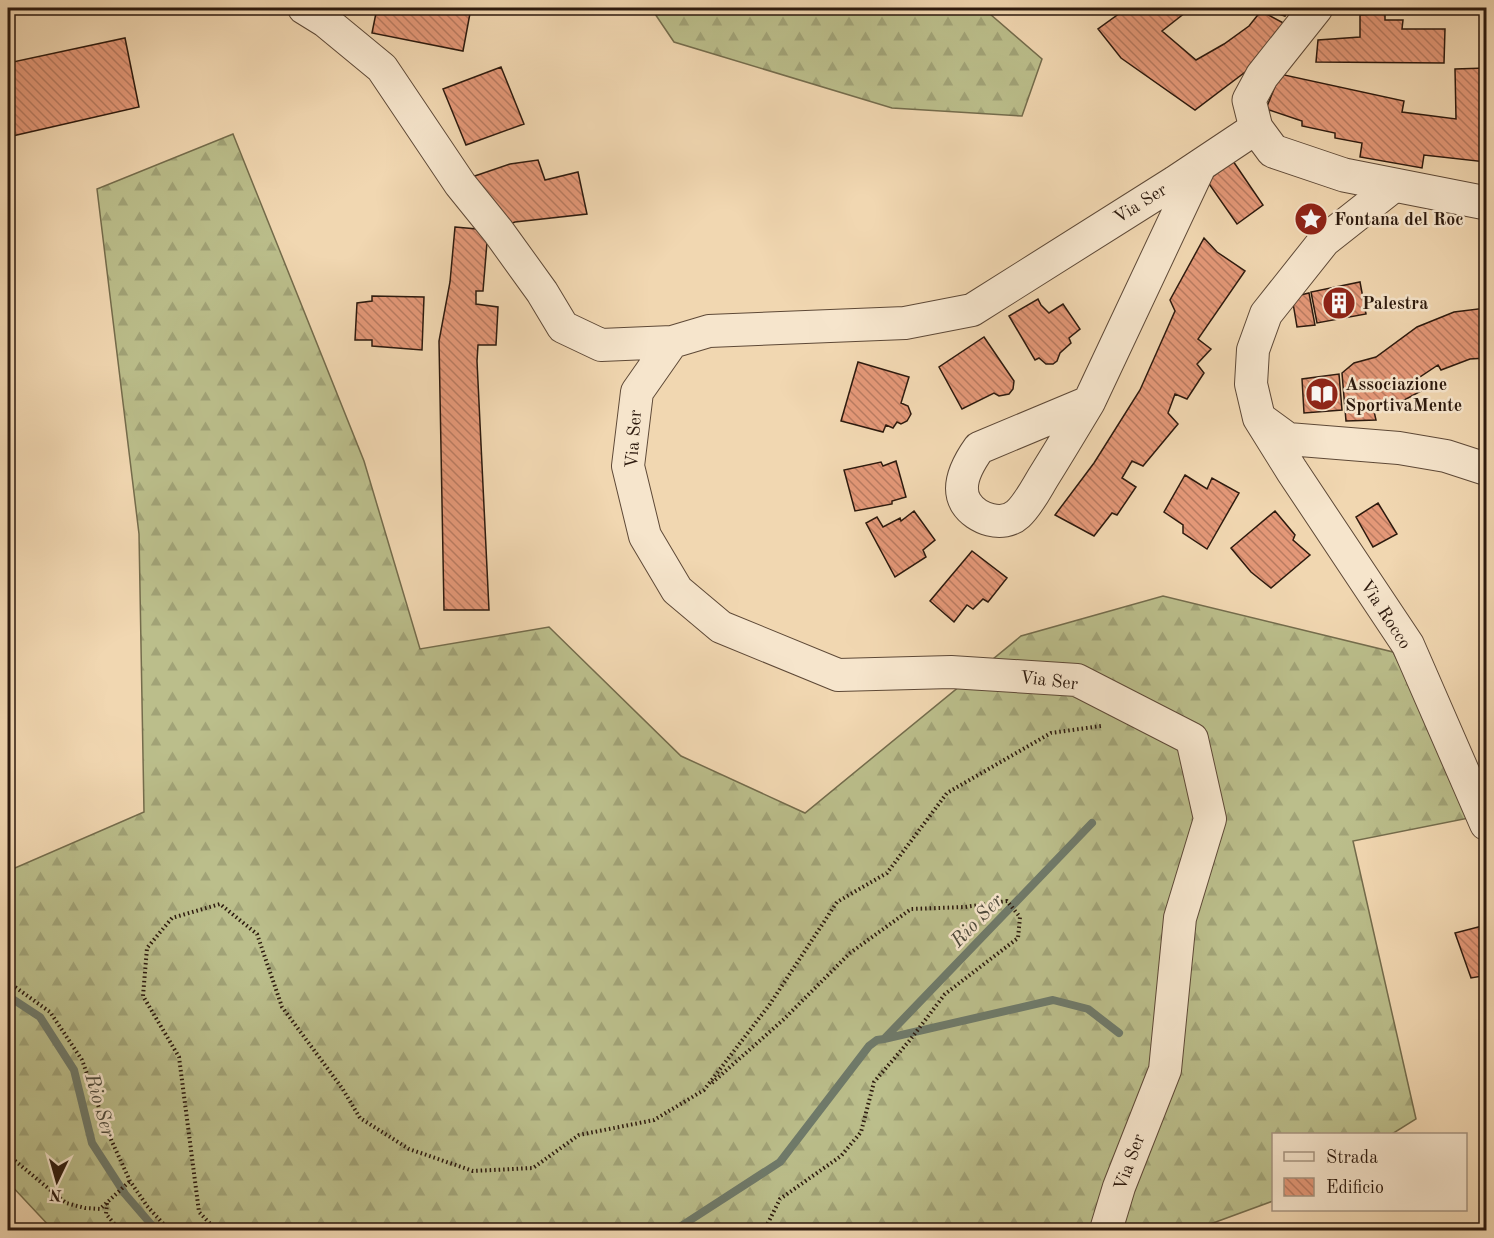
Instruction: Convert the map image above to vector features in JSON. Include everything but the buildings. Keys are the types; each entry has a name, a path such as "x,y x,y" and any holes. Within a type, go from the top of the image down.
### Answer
{"street":[{"name":"Via Ser","path":"304,8 325,21 382,68 460,184 542,292 563,327 601,345 672,342 709,331 905,323 972,310 1256,128"},
{"path":"1316,8 1262,76 1249,100 1256,128 1273,151 1344,175 1486,203"},
{"name":"Via Ser","path":"1089,402 1200,165"},
{"name":"Via Rocco","path":"1395,185 1324,241 1266,314 1253,351 1251,384 1259,418 1408,645 1486,824"},
{"name":"Via Ser","path":"672,342 637,392 628,466 645,536 677,590 720,627 838,675 951,672 1077,680 1192,739 1210,819 1180,918 1164,1070 1119,1187 1106,1230"},
{"path":"1259,418 1288,439 1399,448 1446,456 1486,469"}],"path":[{"path":"704,1090 770,1004 837,902 887,873 947,793 1051,733 1102,726"},
{"path":"216,1230 199,1212 179,1057 142,996 147,948 172,918 220,904 257,934 282,1007 342,1088 360,1119 409,1149 473,1171 533,1168 579,1135 654,1119 704,1090 783,1020 850,953 911,909 965,907 1007,901 1020,916 1018,938 945,994 874,1082 861,1132 841,1156 780,1199 767,1225 768,1230"},
{"path":"8,982 50,1012 82,1060 108,1133 130,1181 147,1206 169,1230"},
{"path":"8,1155 66,1203 85,1208 100,1209 130,1181"},
{"path":"108,1200 105,1207 106,1214 117,1230"}],"green space":[{"path":"651,8 983,8 1042,59 1022,116 892,108 674,42"},
{"path":"233,134 364,461 420,649 549,627 681,756 805,813 1021,636 1163,596 1393,652 1474,817 1353,841 1416,1119 1394,1133 1272,1133 1272,1201 1194,1230 53,1230 8,1182 8,871 144,812 139,534 97,189"}],"waterway":[{"name":"Rio Ser","path":"675,1230 780,1162 869,1046 877,1040 884,1039 1092,823"},
{"name":"Rio Ser","path":"8,996 40,1017 74,1070 92,1143 125,1194 156,1230"},
{"name":"Rio Ser","path":"884,1039 1053,1000 1088,1009 1119,1033"}],"place":[{"name":"Fontana del Roc","path":"1311,219"},
{"name":"Palestra","path":"1339,303"},
{"name":"Associazione SportivaMente","path":"1322,394"}]}
